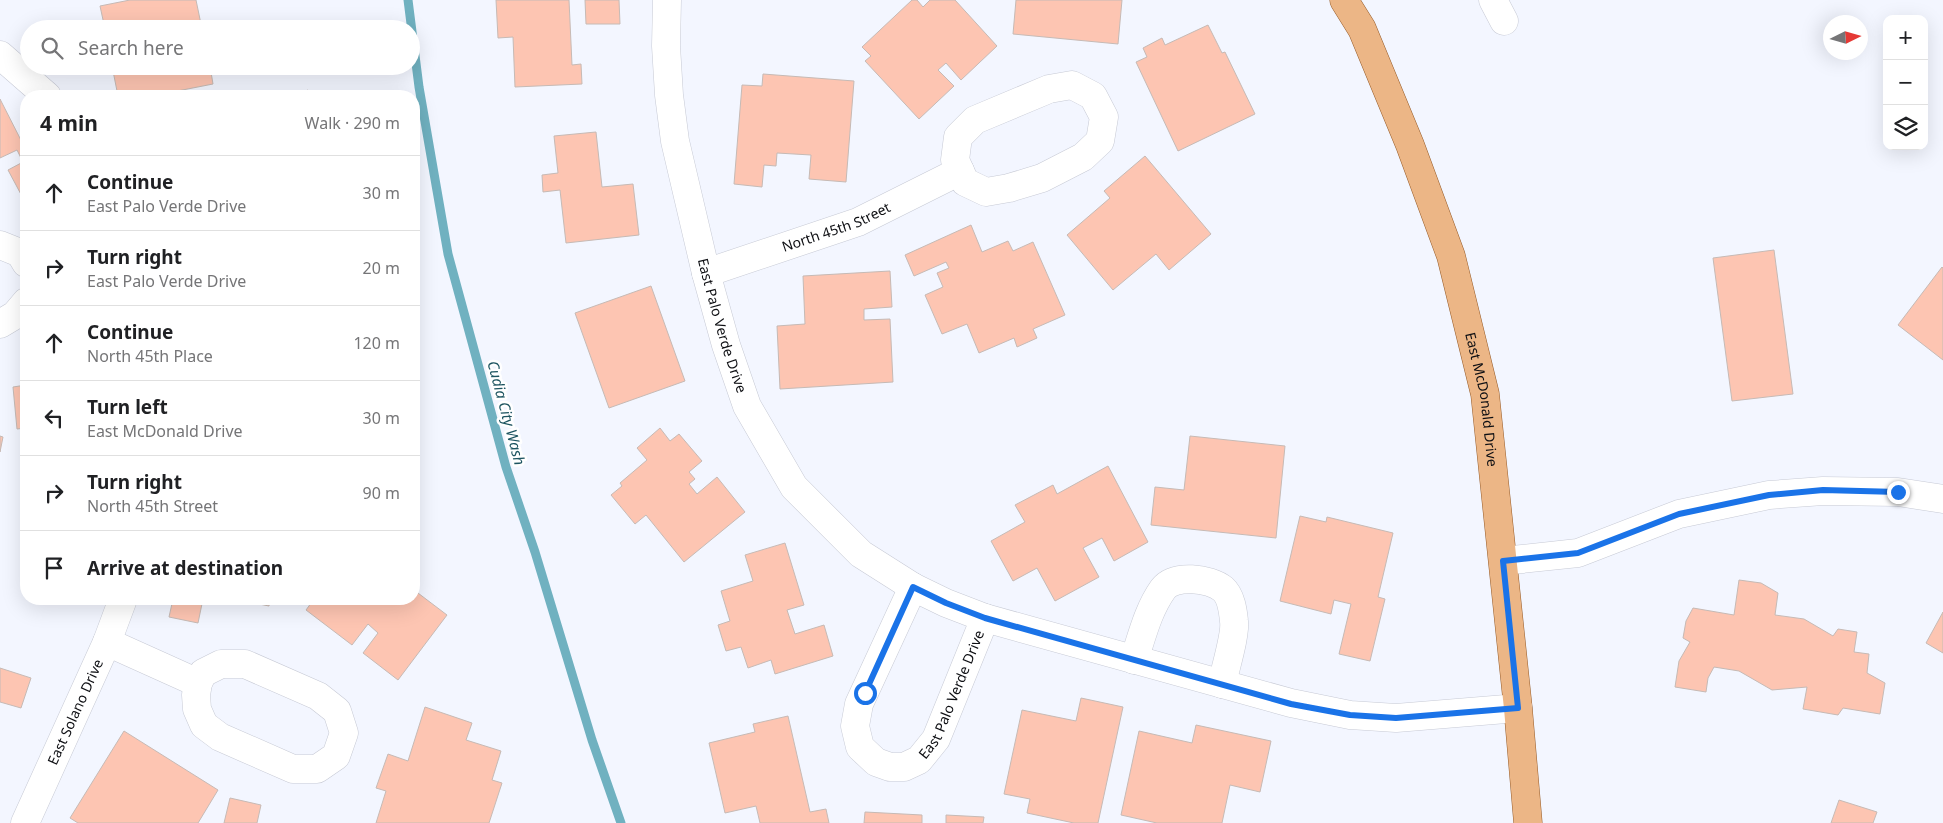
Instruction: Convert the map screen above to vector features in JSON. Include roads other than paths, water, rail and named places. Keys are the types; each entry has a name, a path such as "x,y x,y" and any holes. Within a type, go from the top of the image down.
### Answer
{"main road":[{"name":"East McDonald Drive","path":"1344,0 1362,29 1370,47 1410,145 1451,256 1485,394 1518,708 1528,823"}],"street":[{"name":"East Palo Verde Drive","path":"667,0 668,95 675,141 706,273 726,345 748,406 794,487 861,554 913,587 946,603 985,618 936,740 919,760 904,767 890,767 876,762 860,747 855,726 859,704 913,587"},
{"path":"0,55 20,72"},
{"path":"23,75 41,90"},
{"path":"1072,85 1093,96 1104,117 1100,140 1083,157 1042,178 1009,188 986,192 965,182 960,170 955,160 958,137 975,120 1048,89 1072,85"},
{"name":"North 45th Street","path":"706,273 858,222 960,170"},
{"path":"0,245 20,253"},
{"path":"0,324 15,315 20,309"},
{"path":"1503,561 1578,553 1679,514 1769,495 1823,490 1898,492 1943,499"},
{"path":"1134,660 1151,609 1164,587 1184,579 1203,580 1223,589 1231,602 1235,622 1222,684"},
{"name":"East Solano Drive","path":"25,823 121,605"},
{"path":"985,618 1291,704 1360,716 1396,718 1518,708"},
{"path":"106,642 198,683"},
{"path":"221,664 245,664 318,696 337,711 344,734 336,756 317,769 293,769 220,737 204,725 197,709 196,695 198,683 203,673 221,664"}],"waterway":[{"name":"Cudia City Wash","path":"408,0 411,20"},
{"name":"Cudia City Wash","path":"417,75 420,90"},
{"name":"Cudia City Wash","path":"420,93 448,254 506,467 535,552 592,740 621,823"}]}
